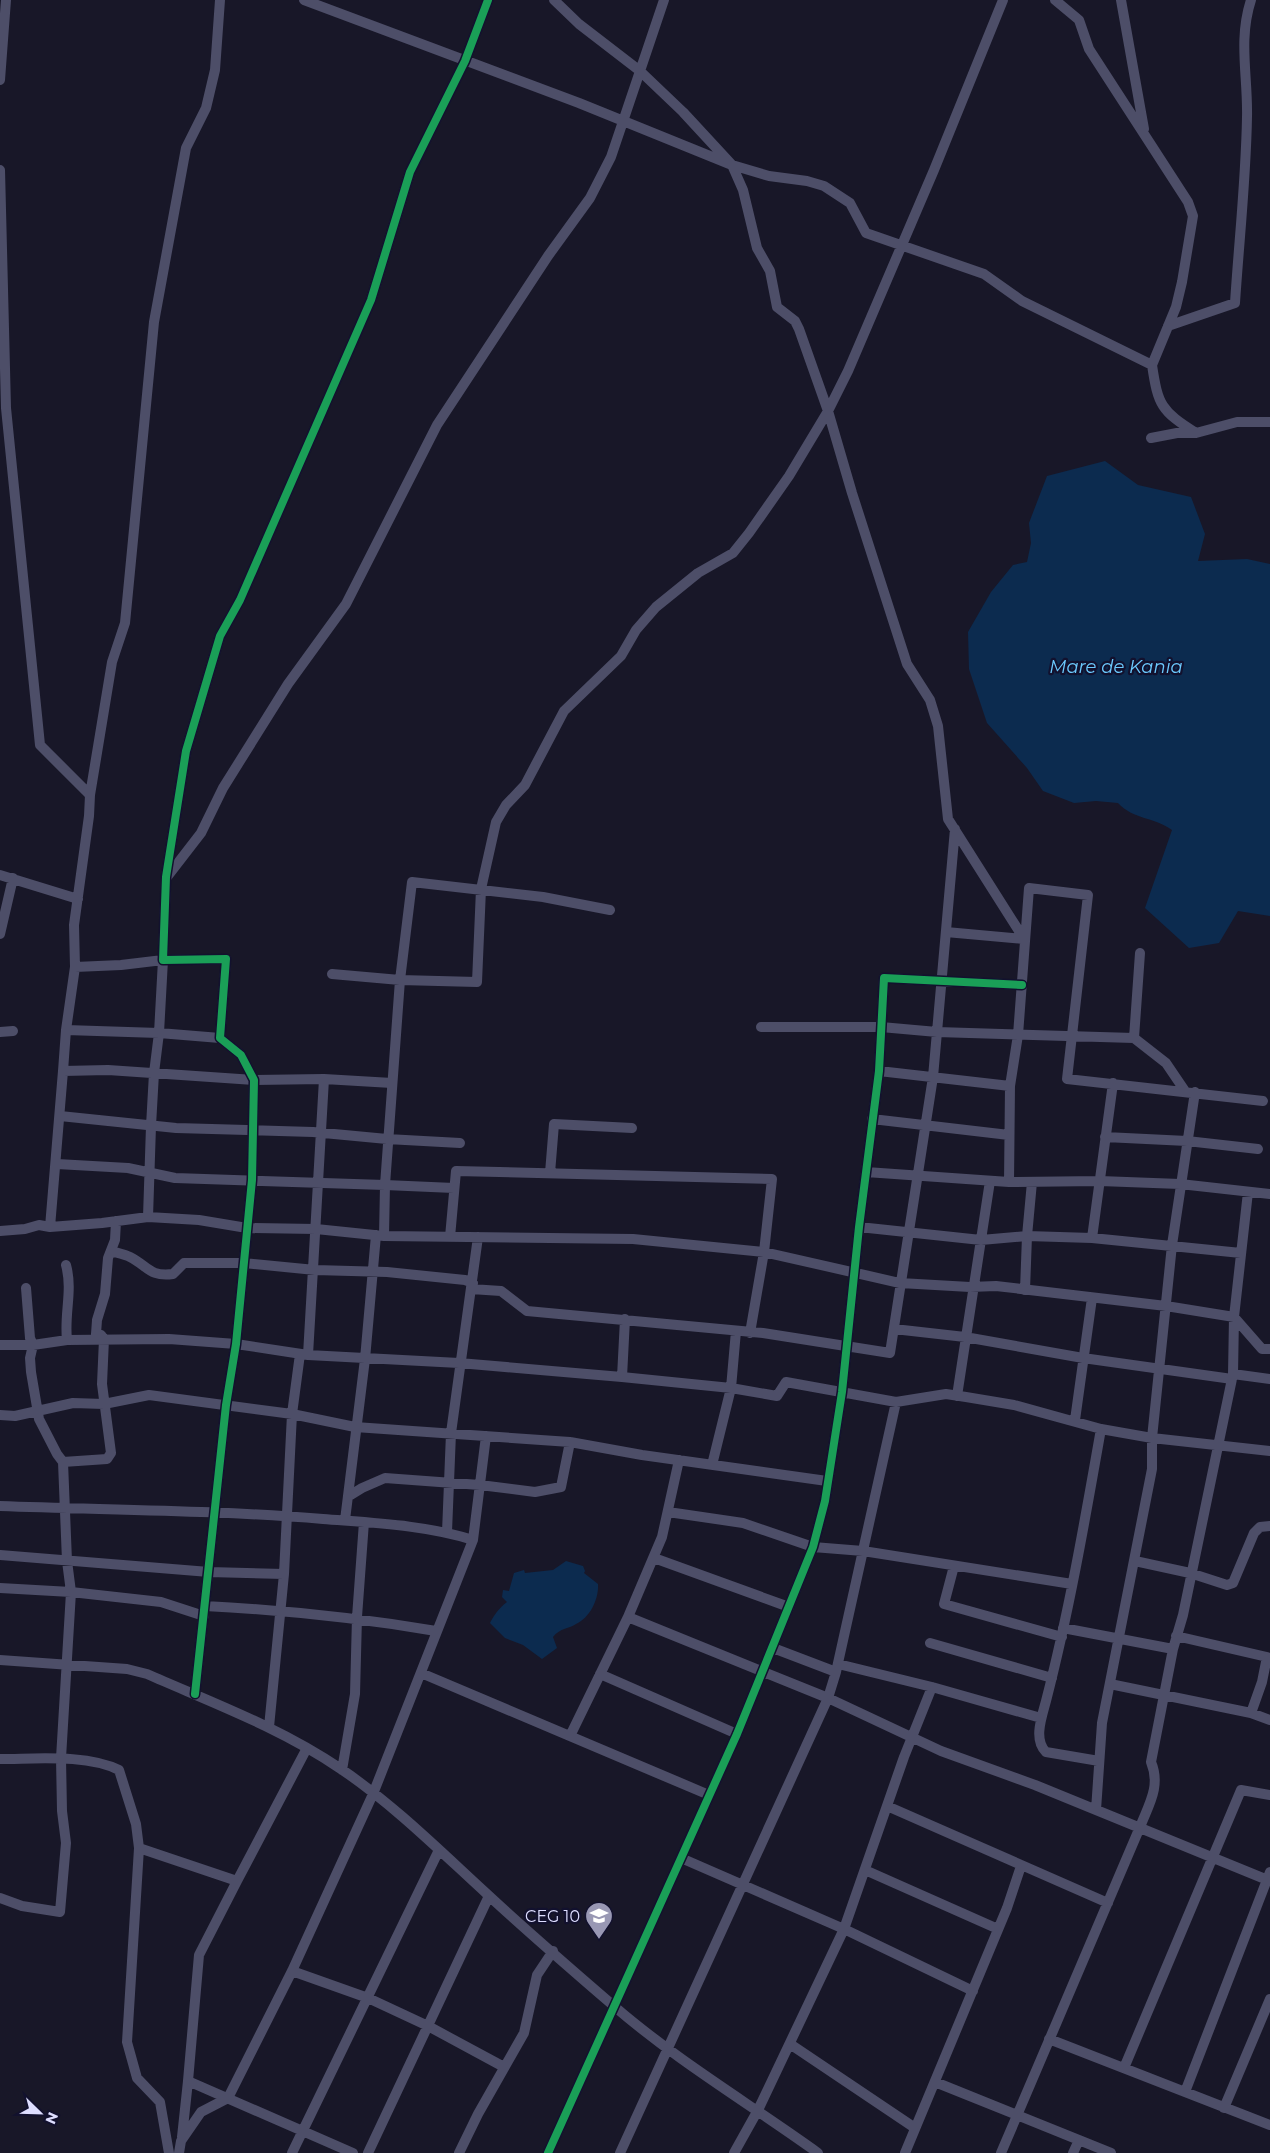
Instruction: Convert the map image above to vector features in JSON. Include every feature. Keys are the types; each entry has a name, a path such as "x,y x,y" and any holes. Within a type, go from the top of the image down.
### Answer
{"street":[{"path":"0,80 6,0"},
{"path":"50,1227 57,1164 66,1030 75,967 74,925 90,795 112,662 124,623 154,322 186,148 206,108 215,70 220,0"},
{"path":"304,0 624,121 732,165 769,176 824,186 850,203 866,233 984,274 1022,302 1152,365"},
{"path":"148,1217 150,1126 159,1033 166,878 186,751 220,636 240,600 371,300 410,172 465,61 488,0"},
{"path":"554,0 579,24 640,71 732,165 743,190 757,248 770,271 777,307 795,321 799,329 828,411 852,494 907,664 930,700 938,726 948,818 1024,939"},
{"path":"166,878 201,833 222,788 288,684 346,604 437,425 548,256 590,198 611,158 664,0"},
{"path":"332,974 400,980 477,982 482,889 496,822 506,805 525,785 564,711 622,656 636,630 656,608 698,573 733,552 750,533 789,476 828,411 848,370 1003,0"},
{"path":"1121,0 1145,135"},
{"path":"1168,326 1235,303 1247,116 1242,54 1245,17 1251,0"},
{"path":"1056,1 1079,20 1089,48 1188,202 1193,216 1182,282 1168,326 1152,365 1156,390 1161,405 1172,418 1196,433"},
{"path":"0,170 6,408 40,745 90,795"},
{"path":"1151,438 1177,433 1196,433 1237,422 1270,422"},
{"path":"111,1251 130,1256 149,1272 156,1274 173,1274 184,1263 244,1263 314,1270 450,1278 472,1286 501,1291 527,1311 736,1331 890,1353 933,1078 954,829"},
{"path":"0,874 78,899"},
{"path":"0,934 13,878"},
{"path":"345,1520 355,1427 365,1359 371,1272 380,1236 400,980 412,882 543,897 610,910"},
{"path":"1010,1182 1010,1086 1018,1035 1029,888 1088,895 1071,1036 1068,1079 1263,1101"},
{"path":"946,932 1024,939"},
{"path":"1134,1038 1140,953"},
{"path":"75,967 121,965 163,960 226,959 220,1038"},
{"path":"548,2153 737,1734 774,1648 813,1547 825,1502 842,1392 859,1227 879,1071 884,978 941,983 1022,985"},
{"path":"761,1027 881,1027 937,1032 1134,1038 1166,1063 1190,1092 1187,1141 1172,1245 1152,1438 1152,1470 1102,1723 1096,1810"},
{"path":"66,1030 159,1033 220,1038 241,1056 254,1080 252,1180 236,1344 226,1404 195,1694"},
{"path":"0,1032 13,1031"},
{"path":"63,1071 108,1070 254,1080 324,1079 392,1082"},
{"path":"879,1071 1010,1086"},
{"path":"269,1728 284,1574 292,1414 304,1355 314,1270 324,1079"},
{"path":"1092,1238 1113,1083"},
{"path":"60,1116 150,1126 321,1132 387,1139 460,1143"},
{"path":"872,1120 1009,1135"},
{"path":"550,1173 554,1124 632,1128"},
{"path":"1105,1137 1187,1141 1258,1149"},
{"path":"57,1164 149,1171 175,1178 454,1188"},
{"path":"450,1237 456,1171 772,1179 764,1252 750,1333"},
{"path":"866,1172 917,1174 1010,1182 1100,1181 1180,1184 1270,1194"},
{"path":"957,1396 990,1181"},
{"path":"1024,1290 1032,1182"},
{"path":"1001,2153 1156,1786 1157,1775 1151,1762 1173,1649 1183,1615 1190,1573 1233,1376 1234,1316 1248,1192"},
{"path":"0,1231 25,1229 39,1225 50,1227 148,1217 199,1220 247,1228 316,1229 380,1236 633,1239 764,1252 900,1283 996,1286 1234,1316 1262,1349 1270,1349"},
{"path":"63,1462 109,1458 111,1453 102,1378 104,1339 101,1335 96,1334 95,1328 105,1294 106,1272 115,1240 116,1221"},
{"path":"859,1227 981,1240 1027,1236 1092,1238 1241,1253"},
{"path":"446,1532 450,1483 451,1433 459,1363 478,1237"},
{"path":"66,1265 70,1288 65,1315 67,1340"},
{"path":"0,1898 22,1906 60,1912 66,1843 62,1811 61,1758 71,1592 67,1560 63,1462 45,1432 37,1411 30,1365 33,1345 30,1338 26,1288"},
{"path":"1075,1420 1092,1298"},
{"path":"622,1377 625,1319"},
{"path":"894,1329 965,1337 1083,1358 1159,1369 1270,1379"},
{"path":"712,1465 731,1388 736,1331"},
{"path":"0,1345 33,1345 67,1340 169,1338 236,1344 304,1355 459,1363 622,1377 731,1388 777,1396 786,1382 896,1402 946,1394 1014,1405 1075,1420 1101,1429 1152,1438 1270,1451"},
{"path":"0,1415 15,1416 72,1403 104,1404 148,1395 292,1414 355,1427 570,1442 827,1481"},
{"path":"620,2153 828,1698 837,1668 896,1402"},
{"path":"1099,1762 1046,1752 1040,1743 1041,1718 1052,1678 1072,1584 1101,1429"},
{"path":"181,2141 201,2112 228,2098 292,1971 373,1794 473,1540 486,1436"},
{"path":"349,1496 385,1478 480,1485 535,1492 561,1487 570,1442"},
{"path":"570,1736 628,1617 654,1558 662,1537 679,1460"},
{"path":"0,1506 215,1510 364,1522 446,1532 473,1540"},
{"path":"668,1512 742,1523 813,1547 863,1551 1072,1584"},
{"path":"342,1770 355,1694 357,1618 364,1522"},
{"path":"1135,1561 1190,1573 1227,1585 1233,1583 1254,1533 1260,1527 1270,1526"},
{"path":"0,1555 209,1572 284,1574"},
{"path":"654,1558 789,1607"},
{"path":"954,1566 944,1604 1062,1632 1119,1639 1173,1649"},
{"path":"0,1588 71,1592 161,1602 205,1611 281,1610 357,1618 436,1631"},
{"path":"628,1617 828,1698 914,1737 941,1752 1269,1878 1185,2092"},
{"path":"1176,1636 1267,1657 1266,1684 1251,1714"},
{"path":"930,1643 1052,1678"},
{"path":"774,1648 837,1668 932,1687 1041,1718"},
{"path":"0,1660 128,1669 147,1674 269,1728 307,1748 342,1770 373,1794 666,2050 716,2085 758,2110 818,2153"},
{"path":"421,1673 709,1795"},
{"path":"600,1674 737,1734"},
{"path":"1110,1684 1251,1714 1270,1720"},
{"path":"734,2153 758,2110 844,1929 887,1806 932,1687"},
{"path":"180,2153 199,1955 307,1748"},
{"path":"0,1759 61,1758 108,1765 119,1770 136,1824 139,1848 127,2042 137,2078 160,2102 169,2153"},
{"path":"1124,2068 1240,1790 1270,1795"},
{"path":"887,1806 1108,1903"},
{"path":"139,1848 237,1881"},
{"path":"292,2153 439,1850"},
{"path":"681,1858 844,1929 973,1990"},
{"path":"905,2153 1016,1886 1021,1866"},
{"path":"865,1870 998,1929"},
{"path":"368,2153 489,1896"},
{"path":"459,2153 524,2032 537,1976 553,1951"},
{"path":"292,1971 368,1998 428,2026 504,2067"},
{"path":"1224,2108 1270,1999"},
{"path":"1050,2039 1270,2126"},
{"path":"790,2044 915,2128"},
{"path":"188,2081 353,2153"},
{"path":"935,2082 1112,2153"},
{"path":"1073,2153 1079,2140"}],"water":[{"name":"Mare de Kania","path":"1105,461 1138,485 1191,497 1205,534 1198,561 1247,559 1270,564 1270,916 1238,911 1219,943 1189,948 1145,908 1172,830 1130,812 1118,803 1096,801 1074,803 1043,791 1027,768 987,723 969,669 968,632 991,592 1013,565 1027,562 1031,543 1029,523 1047,476"},
{"path":"566,1561 583,1566 584,1573 598,1584 597,1596 593,1607 581,1621 558,1632 553,1637 557,1648 542,1659 523,1645 505,1638 490,1623 507,1602 502,1597 503,1590 509,1591 514,1573 524,1570 525,1573 553,1570"}],"cycle path":[{"path":"195,1694 226,1405 236,1344 252,1180 254,1080 241,1055 220,1038 226,959 163,960 166,877 186,751 220,636 240,600 371,300 410,172 465,61 488,0"},
{"path":"548,2153 737,1734 813,1547 825,1501 842,1392 859,1227 879,1071 884,978 1022,985"}],"place":[{"name":"CEG 10","path":"599,1940"}]}
